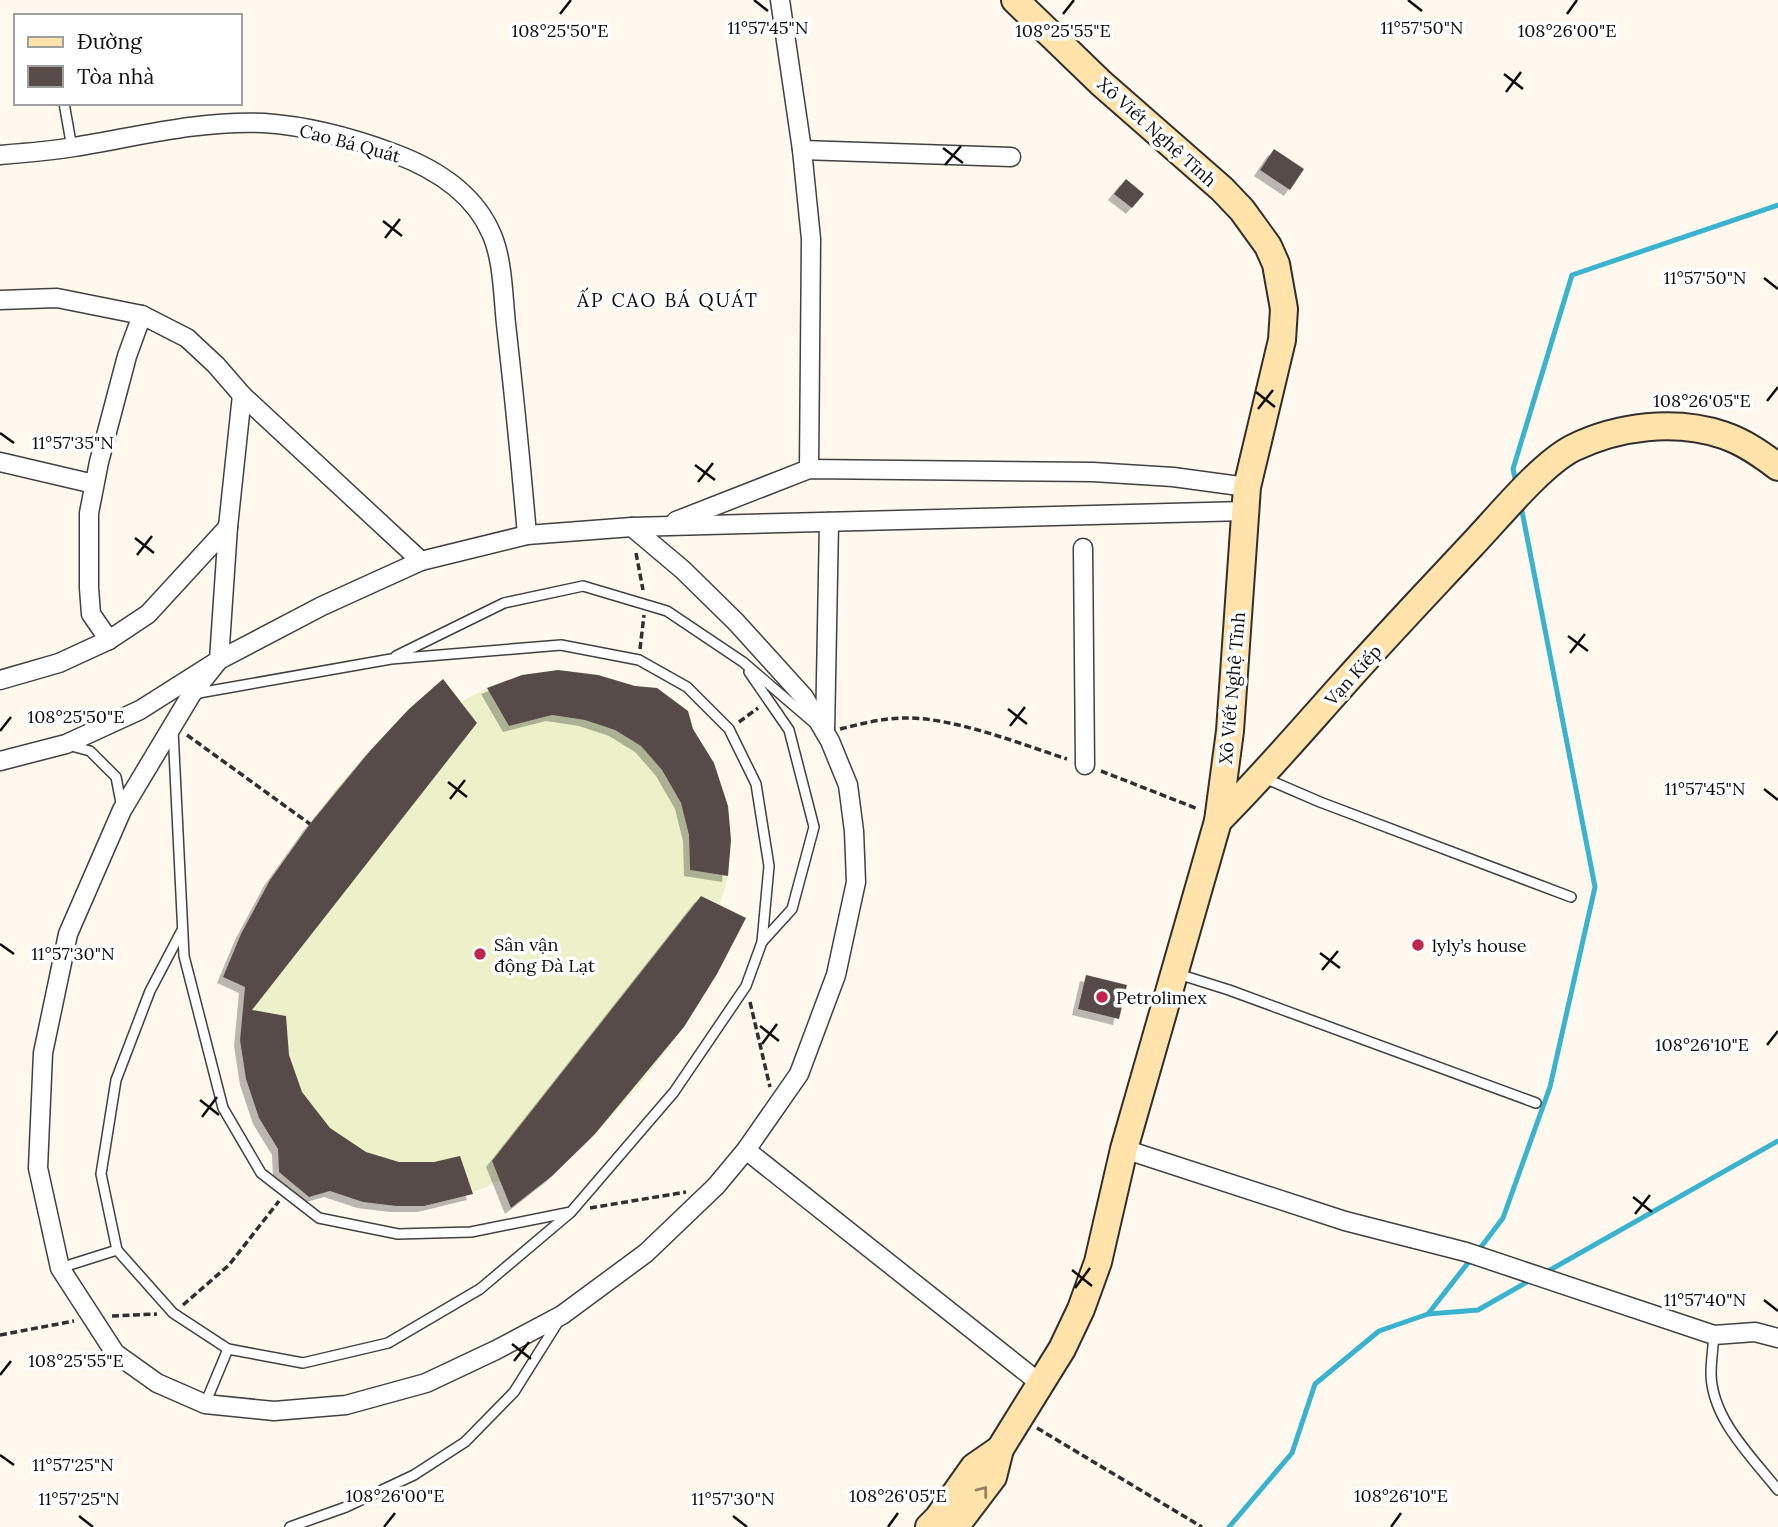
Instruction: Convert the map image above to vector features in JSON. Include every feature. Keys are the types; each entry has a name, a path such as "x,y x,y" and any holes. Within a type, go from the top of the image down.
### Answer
{"main road":[{"name":"Xô Viết Nghệ Tĩnh","path":"955,1527 993,1477 1000,1449 1062,1349 1081,1309 1098,1262 1124,1149 1218,821 1230,731 1246,499 1282,340 1284,309 1276,264 1268,246 1242,210 1222,189 1101,83 1015,0"},
{"name":"Vạn Kiếp","path":"1218,821 1262,777 1348,679 1553,460 1594,439 1629,429 1654,427 1695,429 1724,435 1755,450 1778,467"},
{"name":"Xô Viết Nghệ Tĩnh","path":"929,1527 975,1467 1000,1449"}],"street":[{"path":"780,0 802,150 811,240 810,470"},
{"name":"Cao Bá Quát","path":"0,155 72,148 147,133 264,123 371,144 421,163 460,190 482,215 493,236 498,259 527,535"},
{"path":"802,150 1011,157"},
{"path":"0,300 57,298 142,315 187,338 216,365 242,395 421,561"},
{"path":"108,640 92,614 89,588 89,513 94,484 128,356 142,315"},
{"path":"242,395 228,527 219,660 191,695 122,810 68,934 43,1053 38,1168 60,1268 115,1353 157,1383 205,1404 274,1411 346,1405 426,1383 562,1315 646,1253 716,1186 746,1150 799,1074 836,975 856,882 854,831 848,785 825,733 804,697 683,570 632,527"},
{"path":"0,462 94,484"},
{"path":"663,526 810,470 1093,471 1173,477 1246,499"},
{"path":"0,761 66,744 140,710 219,660 322,606 421,561 527,535 632,527 829,522 1246,499"},
{"path":"825,733 829,522"},
{"path":"0,680 59,663 108,640 148,614 228,527"},
{"path":"1083,548 1085,765"},
{"path":"1124,1149 1345,1222 1466,1252 1714,1335 1755,1332 1778,1338"},
{"path":"746,1150 1041,1384"}],"lane":[{"path":"64,105 72,148"},
{"path":"391,659 503,603 583,586 667,611 743,662 825,733"},
{"path":"182,930 150,991 116,1080 101,1174 117,1250 173,1313 228,1349 303,1363 388,1343 480,1289 571,1212 674,1091 746,986 762,942 769,866 756,785 729,729 687,687 639,660 561,645 391,659 191,695"},
{"path":"743,662 789,730 814,827 792,909 762,942"},
{"path":"173,725 184,956 222,1108 261,1173 319,1219 398,1234 471,1232 571,1212"},
{"path":"66,744 90,751 116,777 122,810"},
{"path":"1262,777 1320,802 1571,897"},
{"path":"1173,972 1536,1103"},
{"path":"60,1268 117,1250"},
{"path":"290,1527 345,1507 414,1475 465,1442 514,1392 562,1315"},
{"path":"1714,1335 1711,1374 1715,1398 1730,1430 1778,1490"},
{"path":"205,1404 228,1349"}],"path":[{"path":"632,527 645,604 639,660"},
{"path":"729,729 768,700"},
{"path":"825,733 874,721 905,718 938,721 1016,742 1085,765 1193,806 1218,821"},
{"path":"173,725 310,824"},
{"path":"746,986 775,1109"},
{"path":"571,1212 716,1186"},
{"path":"0,1335 92,1317 173,1313 229,1265 286,1192"},
{"path":"1020,1418 1202,1527"}],"green space":[{"name":"Sân vận động Đà Lạt","path":"558,670 598,675 635,686 657,688 688,711 693,729 728,806 731,840 728,876 720,904 746,918 701,999 646,1076 582,1146 511,1208 500,1180 452,1200 419,1205 367,1202 330,1191 309,1197 279,1172 278,1149 259,1118 246,1079 240,1040 247,988 241,934 270,880 337,788 409,709 443,679 461,702 508,680"}],"building":[{"path":"1274,149 1304,169 1290,190 1260,170"},
{"path":"1126,179 1144,194 1132,208 1114,194"},
{"path":"558,670 598,675 635,686 657,688 688,711 693,729 714,763 728,806 731,840 728,876 690,870 689,835 681,803 662,770 641,746 615,730 585,720 552,715 509,726 487,688 522,675"},
{"path":"443,679 477,723 252,1010 286,1016 289,1055 302,1092 330,1128 366,1152 399,1162 434,1162 460,1156 473,1194 424,1206 363,1202 330,1191 309,1197 279,1172 278,1149 259,1118 246,1079 240,1040 245,987 223,977 241,934 270,880 310,824 370,751 409,709"},
{"path":"701,896 746,918 717,974 684,1027 595,1134 552,1176 511,1208 492,1161"},
{"name":"Petrolimex","path":"1086,975 1127,985 1119,1019 1078,1009"}],"waterway":[{"path":"1516,483 1513,469 1572,275 1778,205"},
{"path":"1478,1251 1503,1218 1550,1087 1595,887 1521,506"},
{"path":"1543,1274 1778,1141"},
{"path":"1428,1314 1471,1259"},
{"path":"1229,1527 1292,1453 1315,1384 1379,1331 1428,1314 1478,1310 1534,1278"}],"place":[{"name":"lyly’s house","path":"1418,945"},
{"name":"Sân vận động Đà Lạt","path":"480,954"},
{"name":"Petrolimex","path":"1102,997"}],"district":[{"name":"ẤP CAO BÁ QUÁT","path":"668,300"}]}
